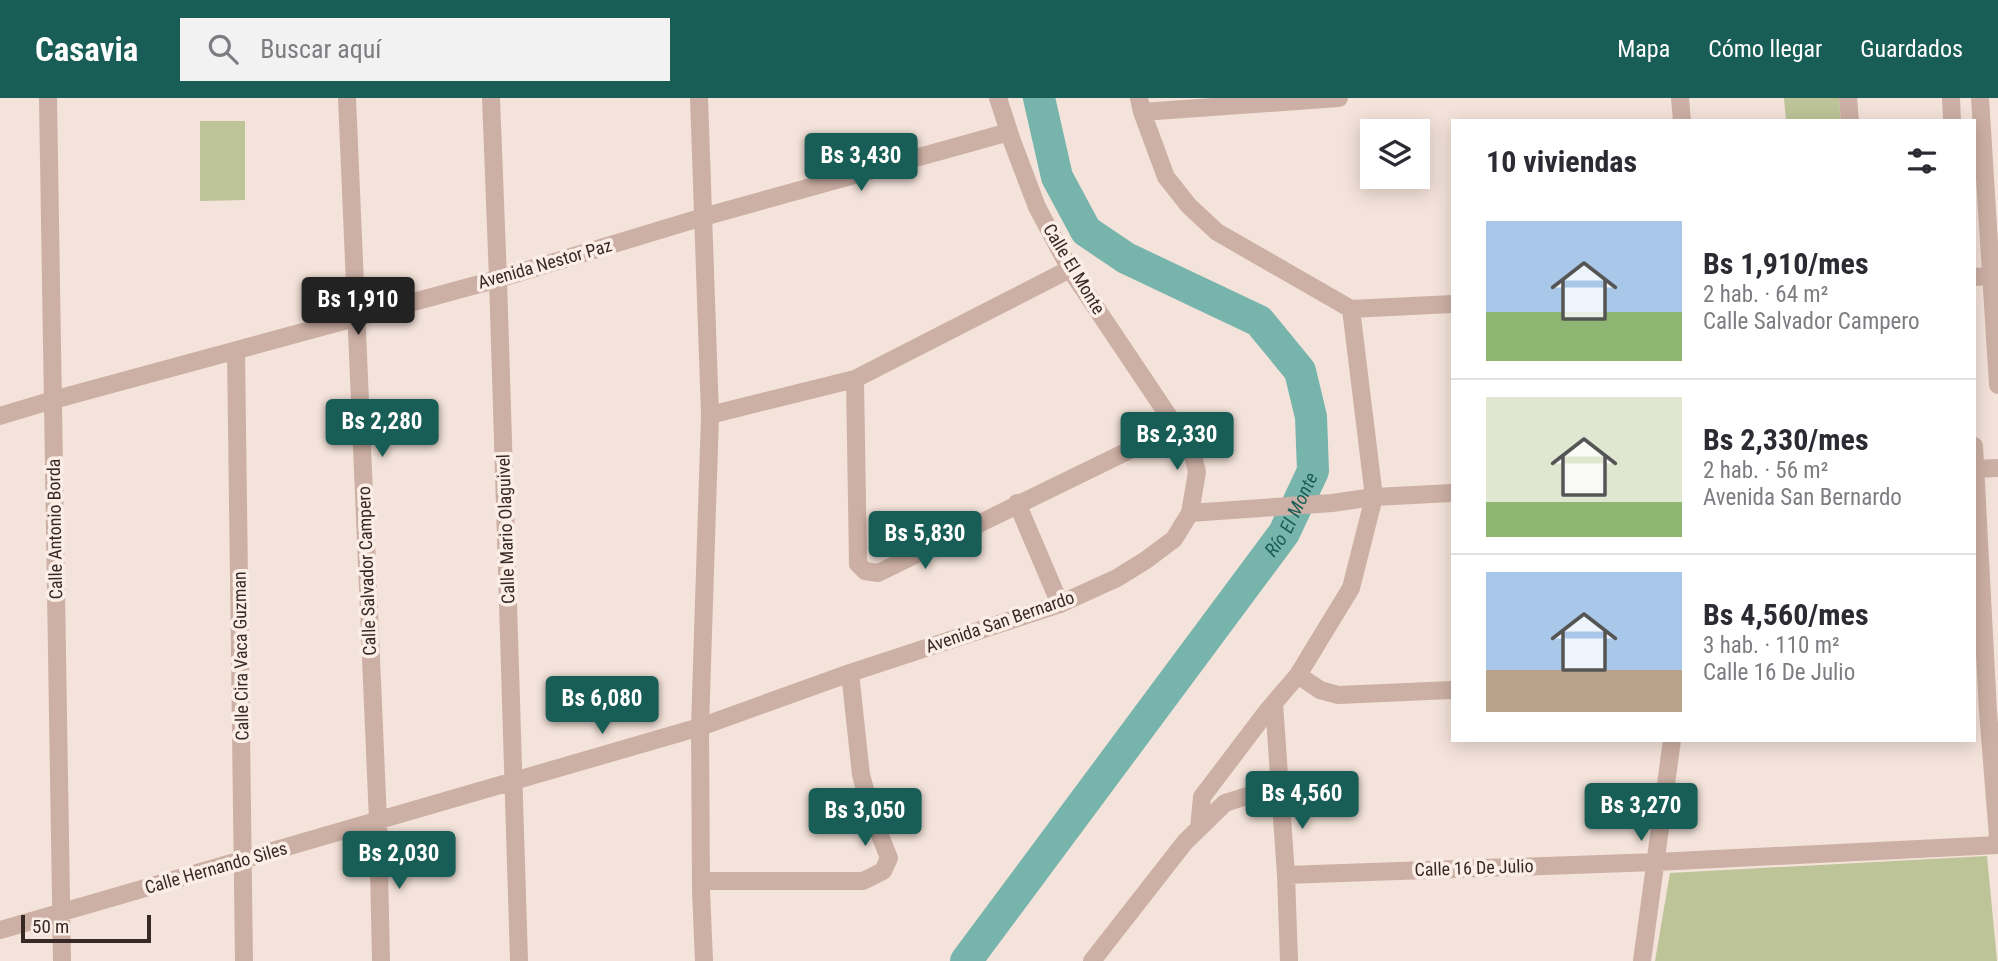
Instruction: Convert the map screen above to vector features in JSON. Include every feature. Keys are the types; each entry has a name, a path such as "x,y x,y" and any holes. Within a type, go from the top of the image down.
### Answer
{"street":[{"name":"Calle Antonio Borda","path":"48,98 62,961"},
{"name":"Calle Salvador Campero","path":"347,98 382,961"},
{"name":"Calle Mario Olaguivel","path":"491,98 519,961"},
{"path":"699,98 709,415 700,727 704,961"},
{"name":"Calle El Monte","path":"998,98 1037,206 1070,270 1177,427"},
{"path":"1339,98 1141,105 1166,177 1189,206 1217,232 1351,309 1451,304"},
{"path":"1680,98 1682,119"},
{"path":"1848,98 1850,119"},
{"path":"1951,98 1952,119"},
{"path":"1980,98 1992,201 1983,276 1998,385"},
{"name":"Avenida Nestor Paz","path":"0,416 498,279 703,217 1009,132"},
{"path":"709,415 855,379 1070,270"},
{"path":"1199,828 1202,797 1298,675 1351,588 1374,497 1351,309"},
{"name":"Calle Cira Vaca Guzman","path":"236,351 244,961"},
{"path":"855,379 859,564 865,571 878,573 1177,427"},
{"name":"Avenida San Bernardo","path":"514,782 700,727 850,673 1060,604 1117,578 1174,539 1190,513 1197,472 1192,451 1177,427"},
{"path":"1976,469 1998,468"},
{"path":"1190,513 1332,503 1374,497 1451,494"},
{"path":"1017,503 1060,604"},
{"path":"1976,508 1980,662 1993,711 1998,837"},
{"path":"701,881 863,881 883,871 889,858 873,818 861,775 850,673"},
{"path":"1298,675 1321,690 1338,695 1451,690"},
{"path":"1274,703 1289,961"},
{"path":"1642,961 1672,742"},
{"name":"Calle Hernando Siles","path":"0,930 514,782"},
{"path":"1092,961 1185,842 1226,803 1247,796 1280,793"},
{"name":"Calle 16 De Julio","path":"1286,875 1656,862 1998,845"}],"green space":[{"path":"1784,98 1839,98 1841,119 1786,119"},
{"path":"200,121 245,121 245,200 200,201"},
{"path":"1987,856 1997,961 1655,961 1670,873"}],"waterway":[{"name":"Río El Monte","path":"966,961 1284,533 1313,471 1311,417 1300,371 1259,321 1126,258 1086,231 1057,177 1039,98"}]}
